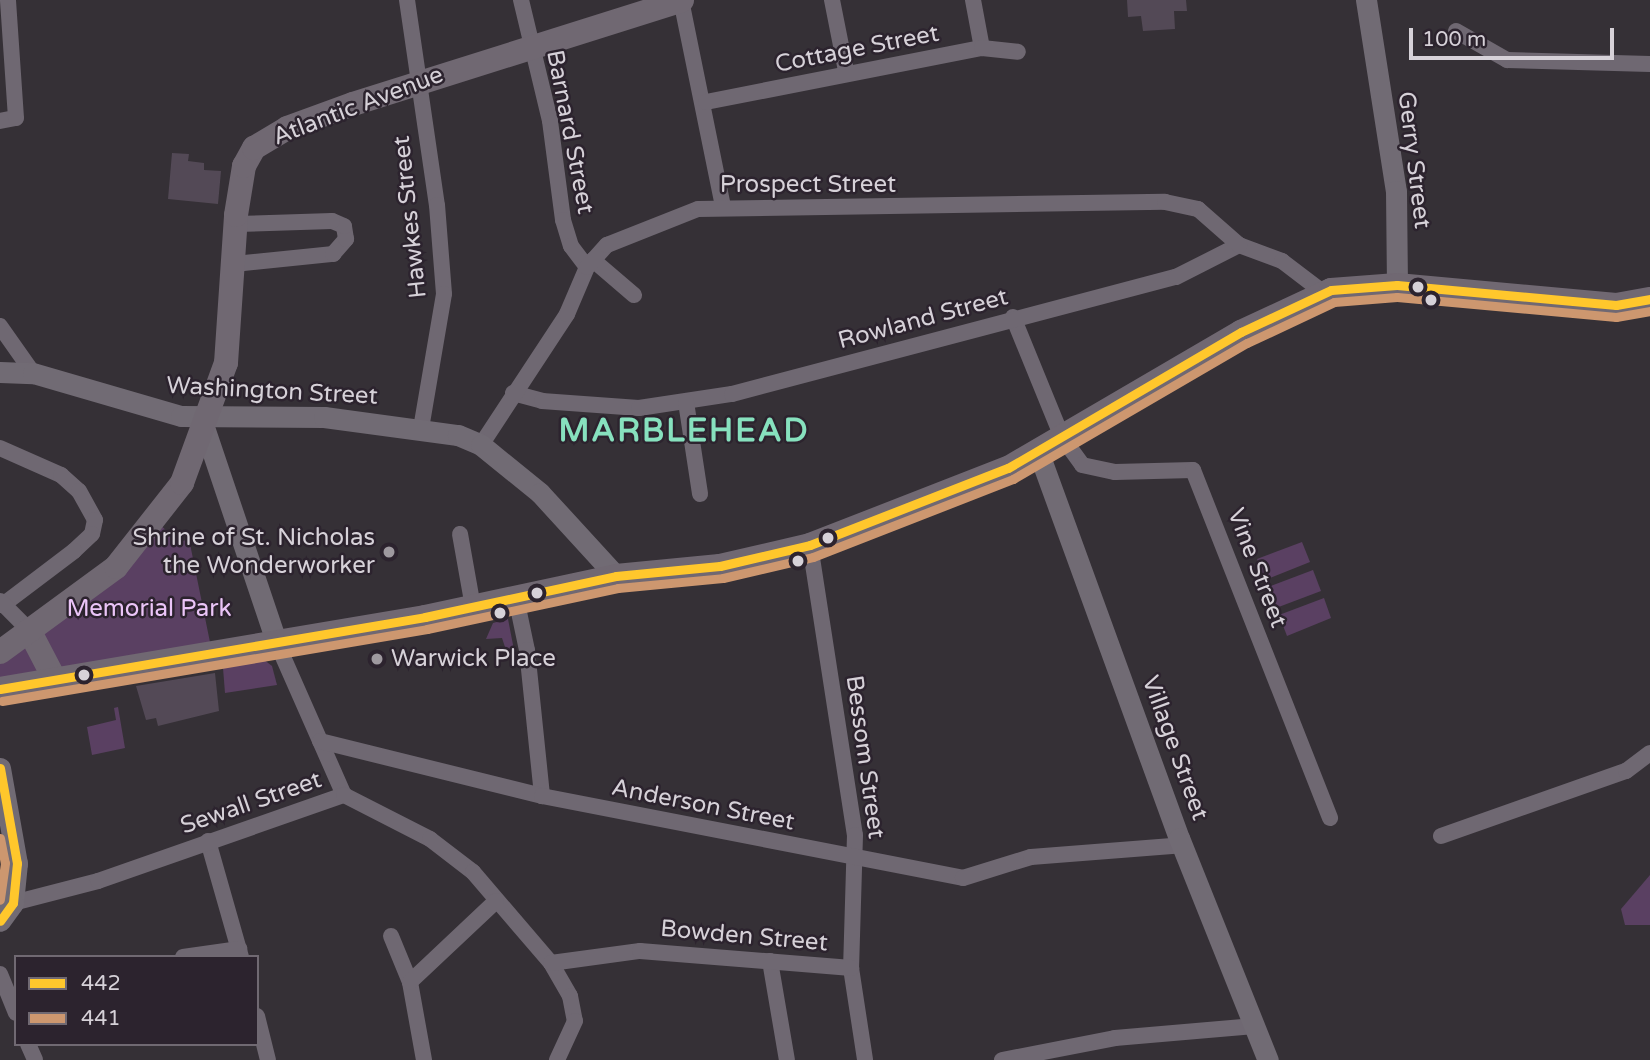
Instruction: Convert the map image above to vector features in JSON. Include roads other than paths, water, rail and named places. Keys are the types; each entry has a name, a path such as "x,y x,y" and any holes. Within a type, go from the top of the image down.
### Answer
{"main road":[{"name":"Atlantic Avenue","path":"0,652 133,552 182,484 208,422 228,355 236,224 244,166 260,144 420,81 682,0"},
{"name":"Gerry Street","path":"1366,0 1396,191 1397,285"},
{"path":"0,689 472,607 616,576 681,573 810,545 959,490 1038,451 1241,332 1324,293 1397,285 1616,305 1650,299"},
{"name":"Washington Street","path":"0,372 33,373 146,410 208,422 324,416 421,428 481,445 540,493 616,576"},
{"path":"208,422 216,474 276,641"},
{"name":"Village Street","path":"1038,451 1182,845 1268,1060"},
{"path":"182,484 216,474"},
{"path":"29,630 54,678"},
{"path":"0,768 17,863 13,902 0,921"}],"street":[{"path":"0,121 16,117 8,0"},
{"name":"Hawkes Street","path":"407,0 420,81 444,294 421,428"},
{"name":"Barnard Street","path":"520,0 550,121 563,220 571,246 590,264 634,295"},
{"path":"682,0 706,102 723,208"},
{"path":"832,0 846,71"},
{"path":"972,0 982,48"},
{"path":"1456,31 1507,60 1650,64"},
{"name":"Cottage Street","path":"706,102 846,71 982,48 1018,52"},
{"name":"Prospect Street","path":"481,445 567,314 590,264 607,245 638,229 698,209 1158,201 1198,209 1239,245"},
{"path":"234,264 333,254 346,239 344,226 332,221 236,224"},
{"path":"1239,245 1282,261 1324,293"},
{"name":"Rowland Street","path":"513,393 600,407 686,402 938,341 1013,317 1176,277 1239,245"},
{"path":"1013,317 1062,437"},
{"path":"0,326 33,373"},
{"path":"686,402 701,494"},
{"name":"Vine Street","path":"1062,437 1082,465 1093,470 1193,470 1330,818"},
{"path":"0,448 61,475 79,491 95,520 92,534 74,551 2,603 29,630"},
{"path":"460,534 472,607"},
{"name":"Bessom Street","path":"810,545 855,858 851,968 865,1060"},
{"path":"516,598 527,650 542,796"},
{"path":"276,641 344,795"},
{"name":"Anderson Street","path":"320,741 542,796 963,878 1031,857 1182,845"},
{"path":"1441,836 1626,771 1650,753"},
{"name":"Sewall Street","path":"13,902 86,885 344,795 430,839 473,872 551,963 570,996 575,1021 557,1060"},
{"path":"208,841 240,953 212,955"},
{"path":"410,982 496,901"},
{"path":"391,936 410,982 424,1060"},
{"name":"Bowden Street","path":"551,963 640,951 851,968"},
{"path":"770,961 787,1060"},
{"path":"0,974 14,1008"},
{"path":"1002,1060 1115,1038 1252,1018"},
{"path":"259,1024 268,1060"}],"place":[{"name":"Shrine of St. Nicholas the Wonderworker","path":"389,552"},
{"name":"Warwick Place","path":"377,659"}],"district":[{"name":"MARBLEHEAD","path":"684,431"}],"park label":[{"name":"Memorial Park","path":"149,609"}]}
